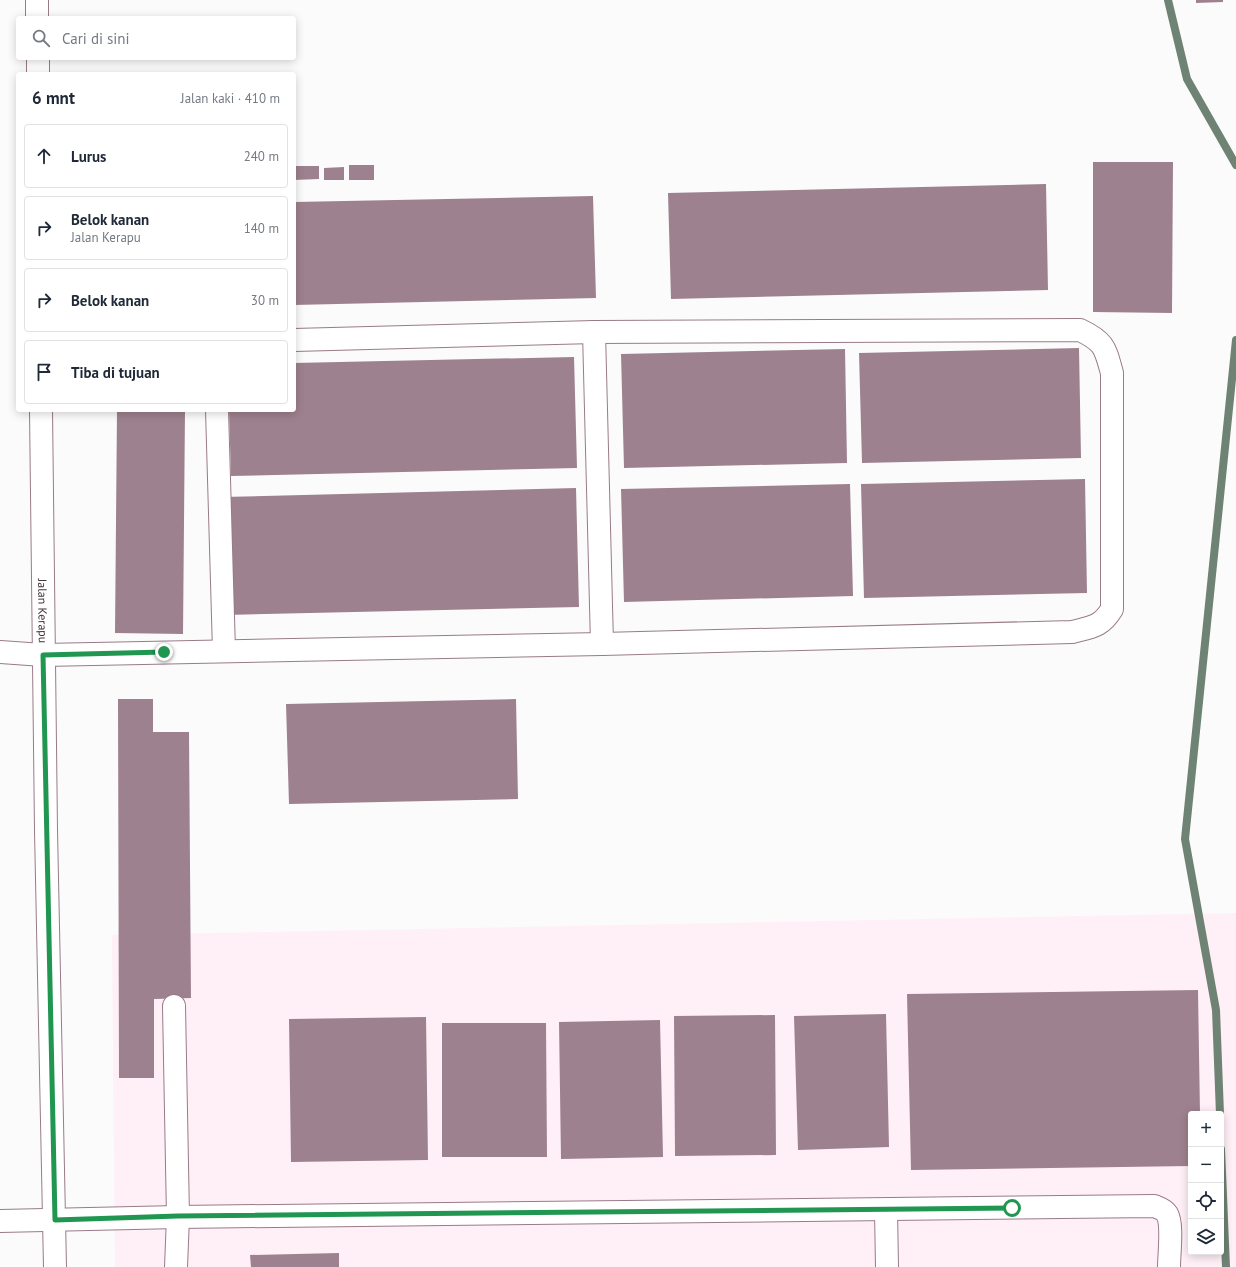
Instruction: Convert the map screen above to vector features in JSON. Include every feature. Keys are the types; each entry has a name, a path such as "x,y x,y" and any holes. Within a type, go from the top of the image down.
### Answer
{"street":[{"path":"37,0 37,16"},
{"path":"38,60 38,72"},
{"path":"0,652 43,655 602,644 1072,632 1091,628 1105,620 1112,609 1112,373 1105,349 1095,337 1080,330 594,332 296,340"},
{"path":"594,332 602,644"},
{"name":"Jalan Kerapu","path":"41,412 43,655 55,1267"},
{"path":"217,412 224,651"},
{"path":"174,1006 178,1216 176,1267"},
{"path":"0,1221 178,1216 886,1210 1154,1206 1162,1208 1167,1213 1169,1220 1169,1267"},
{"path":"886,1210 887,1267"}],"shaded area":[{"path":"1236,913 1236,1267 115,1267 112,935"}],"building":[{"path":"1196,0 1223,0 1223,2 1196,3"},
{"path":"1093,162 1173,162 1172,313 1093,312"},
{"path":"349,165 374,165 374,180 349,180"},
{"path":"296,166 319,166 319,179 296,180"},
{"path":"344,167 344,180 324,180 324,168"},
{"path":"1046,184 1048,290 671,299 668,193"},
{"path":"593,196 596,298 296,305 296,202"},
{"path":"1079,348 1081,458 862,463 859,353"},
{"path":"845,349 847,463 624,468 621,354"},
{"path":"574,357 577,468 231,476 229,412 296,412 296,363"},
{"path":"117,412 185,412 183,634 115,633"},
{"path":"1085,479 1087,593 864,598 861,484"},
{"path":"850,484 853,596 624,602 621,489"},
{"path":"576,488 579,607 225,615 222,497"},
{"path":"118,699 153,699 153,732 189,732 191,998 154,999 154,1078 119,1078"},
{"path":"516,699 518,799 289,804 286,704"},
{"path":"1198,990 1200,1111 1188,1111 1188,1166 911,1170 907,994"},
{"path":"886,1014 889,1147 798,1150 794,1016"},
{"path":"775,1015 776,1155 675,1156 674,1016"},
{"path":"426,1017 428,1160 291,1162 289,1019"},
{"path":"660,1020 663,1157 561,1159 559,1022"},
{"path":"442,1023 546,1023 547,1157 442,1157"},
{"path":"339,1253 339,1267 251,1267 250,1255"}],"waterway":[{"path":"1168,0 1187,79 1236,165"},
{"path":"1220,1111 1216,1010 1185,839 1236,340"},
{"path":"1222,1183 1226,1267"}],"route":[{"path":"164,652 43,655 55,1220 178,1216 1012,1208"}]}
